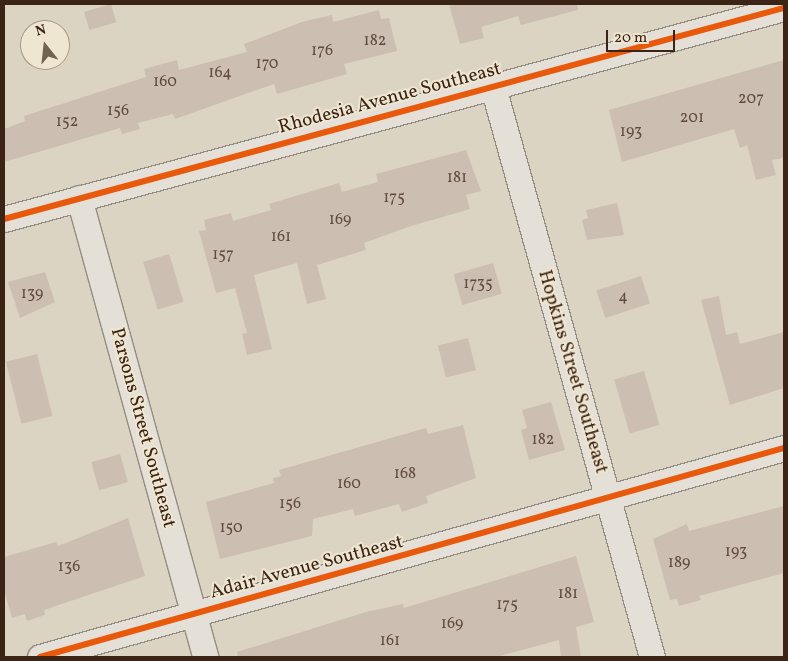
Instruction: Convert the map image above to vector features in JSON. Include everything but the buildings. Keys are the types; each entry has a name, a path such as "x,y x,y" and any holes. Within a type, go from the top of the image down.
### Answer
{"street":[{"name":"Rhodesia Avenue Southeast","path":"4,219 784,8"},
{"name":"Hopkins Street Southeast","path":"493,87 652,657"},
{"name":"Parsons Street Southeast","path":"79,198 205,657"},
{"name":"Adair Avenue Southeast","path":"40,657 608,500 784,448"}],"cycle path":[{"path":"4,219 784,8"},
{"path":"40,657 784,448"}]}
